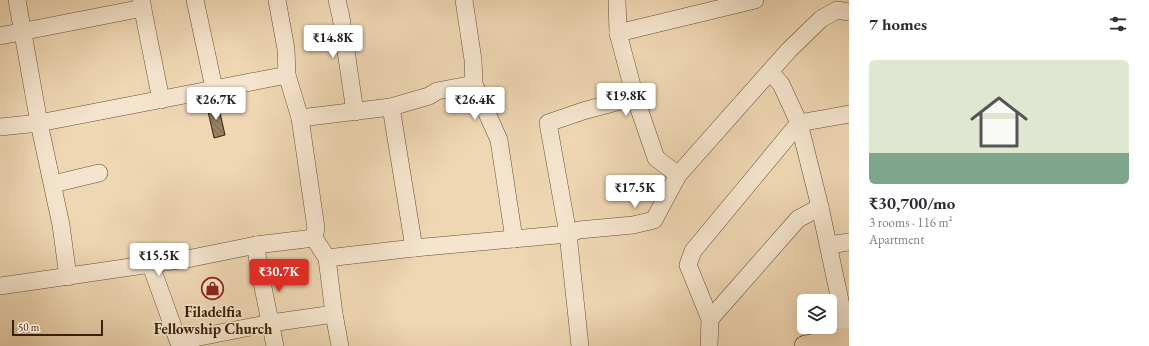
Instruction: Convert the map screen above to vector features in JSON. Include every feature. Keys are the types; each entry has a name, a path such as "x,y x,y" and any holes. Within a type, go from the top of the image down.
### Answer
{"main road":[{"path":"818,345 849,338"}],"street":[{"path":"17,0 39,123 61,225 68,277"},
{"path":"195,0 214,88"},
{"path":"277,0 286,49 287,75 300,118 316,228 314,238 327,258 334,314 340,346"},
{"path":"337,0 341,17 355,112"},
{"path":"464,0 473,60 474,84 499,140 514,239"},
{"path":"617,0 618,32 635,97 656,158 678,175"},
{"path":"618,32 697,7 755,0"},
{"path":"0,36 23,33 142,4 161,100"},
{"path":"327,258 414,248 568,234 579,230 633,225 654,220 678,175 789,50 822,20 837,10 849,12"},
{"path":"770,72 781,84 799,123 829,245 849,338"},
{"path":"0,127 39,123 287,75"},
{"path":"300,118 391,107 429,96 437,92 474,84"},
{"path":"580,346 568,234 548,123 583,111 635,97"},
{"path":"391,107 414,248"},
{"path":"709,346 710,319 688,265 693,251 799,123 849,114"},
{"path":"53,184 99,173"},
{"path":"710,319 798,219 820,207"},
{"path":"0,286 192,258 256,245 314,238"},
{"path":"829,245 849,242"},
{"path":"256,245 258,263 275,346"},
{"path":"150,263 179,344 271,324 334,314"}],"building":[{"path":"218,104 225,135 214,138 207,107"}],"place":[{"name":"Filadelfia Fellowship Church","path":"213,288"}]}
